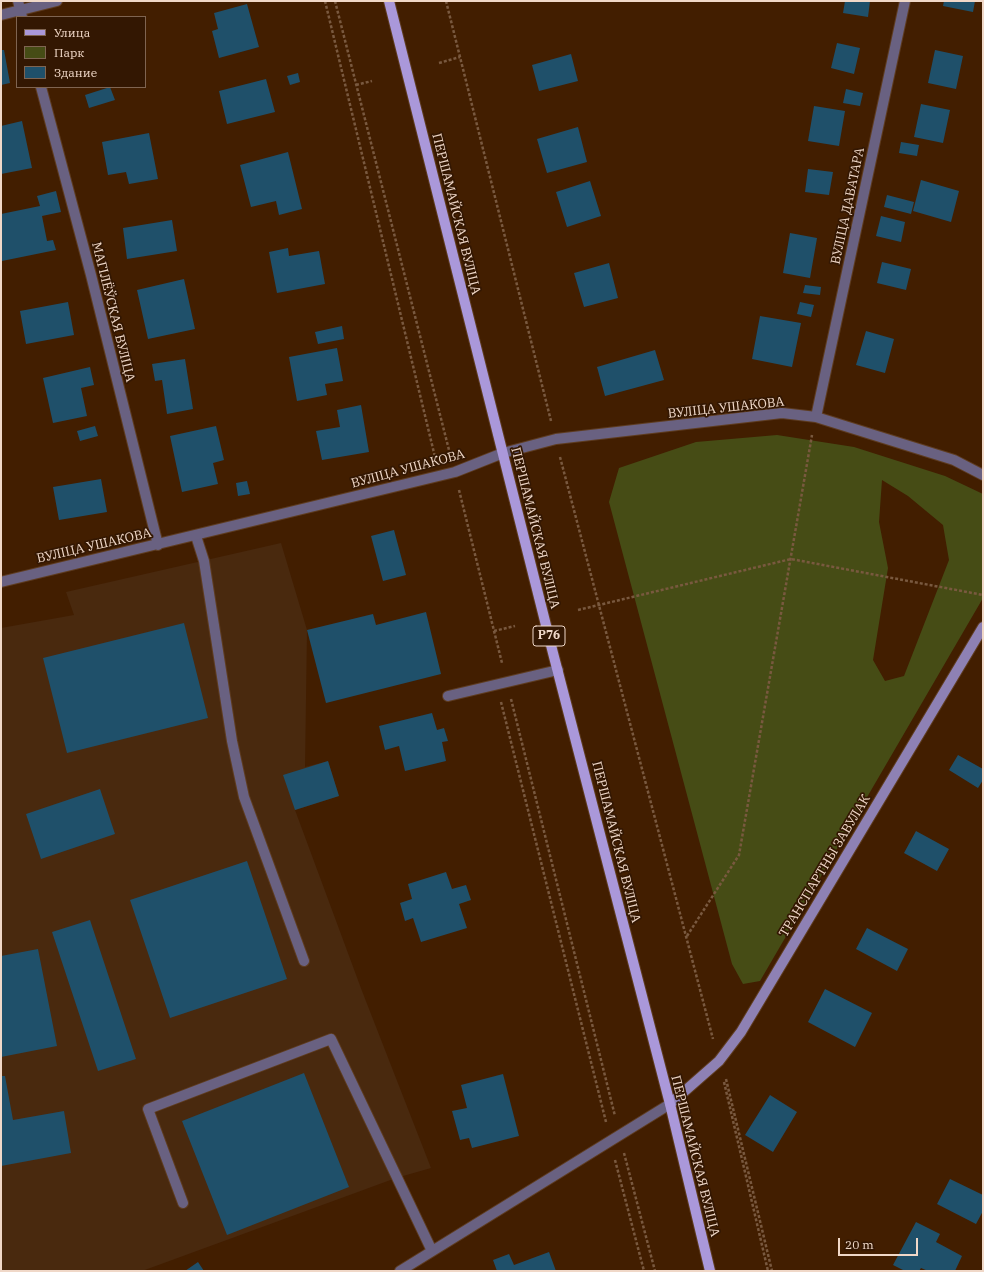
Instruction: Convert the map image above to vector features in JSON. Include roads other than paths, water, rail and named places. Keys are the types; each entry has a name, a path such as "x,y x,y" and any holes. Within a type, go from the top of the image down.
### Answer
{"main road":[{"name":"ПЕРШАМАЙСКАЯ ВУЛІЦА","path":"389,1 558,670 670,1104 710,1271"},
{"name":"ТРАНСПАРТНЫ ЗАВУЛАК","path":"670,1104 720,1059 741,1032 983,627"}],"street":[{"path":"1,15 20,9 57,1"},
{"name":"ВУЛІЦА ДАВАТАРА","path":"816,417 906,1"},
{"name":"МАГІЛЁЎСКАЯ ВУЛІЦА","path":"41,88 93,283 158,545"},
{"name":"ВУЛІЦА УШАКОВА","path":"1,582 440,476 455,472 503,452 556,439 782,413 816,417 954,460 983,475"},
{"path":"196,536 204,561 232,742 244,797 304,961"},
{"path":"448,696 558,670"},
{"path":"184,1204 148,1109 331,1039 432,1251"},
{"path":"400,1271 670,1104"}]}
